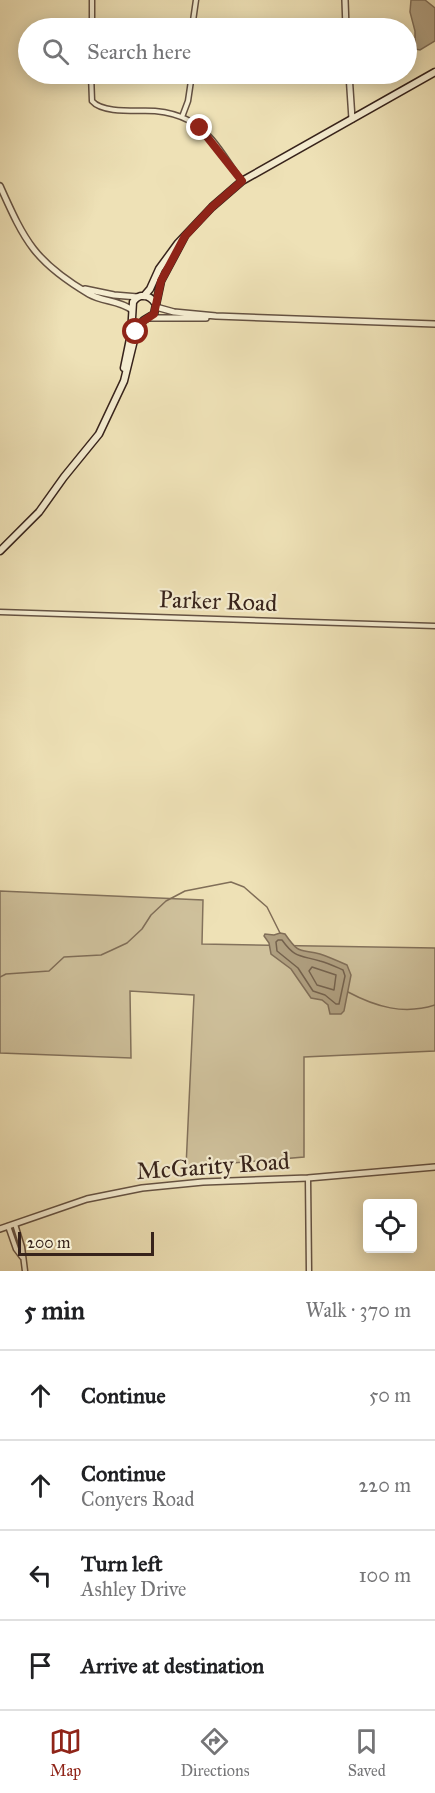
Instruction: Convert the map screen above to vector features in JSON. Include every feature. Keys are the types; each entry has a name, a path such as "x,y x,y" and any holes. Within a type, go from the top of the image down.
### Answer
{"main road":[{"path":"417,82 435,72"},
{"path":"122,383 133,302 150,289 165,259 212,207 242,181 414,84"},
{"path":"0,550 39,512 99,434 116,400 130,360 136,332 154,314 164,272 185,236"},
{"path":"141,296 150,298 155,305"},
{"path":"132,312 137,318 147,319"}],"street":[{"path":"92,0 92,18"},
{"path":"193,18 196,0"},
{"path":"345,0 346,18"},
{"path":"91,84 92,101 96,105 112,109 156,111 182,117 206,132 242,181"},
{"path":"182,117 188,101 191,84"},
{"path":"350,84 352,119"},
{"path":"0,186 25,239 56,272 91,295 122,304 132,312"},
{"path":"84,290 114,295 141,296"},
{"path":"155,305 174,312 216,316 435,324"},
{"path":"147,319 216,316"},
{"name":"Parker Road","path":"0,612 435,626"},
{"name":"McGarity Road","path":"0,1229 87,1199 142,1188 203,1182 308,1178 435,1167"},
{"path":"308,1178 309,1271"},
{"path":"15,1224 25,1271"},
{"path":"8,1226 16,1249 24,1260"}],"shaded area":[{"path":"0,891 203,900 202,944 435,948 435,1051 304,1057 304,1157 186,1167 194,995 130,991 131,1058 0,1053"}],"water":[{"path":"411,0 425,0 435,8 435,41 420,50 417,49 417,18 412,18"},
{"path":"285,934 300,950 320,954 347,965 351,975 344,1011 341,1014 330,1014 328,1005 322,1000 311,998 291,969 271,954 269,943 264,936"}],"waterway":[{"path":"0,977 6,974 49,971 64,957 101,955 127,943 166,901 185,891 231,882 244,887 267,907 280,933"},
{"path":"348,992 369,1002 390,1008 412,1009 435,1005"}],"route":[{"path":"136,332 142,322 154,314 161,281 185,236 212,207 242,181 206,132 200,128"}]}
